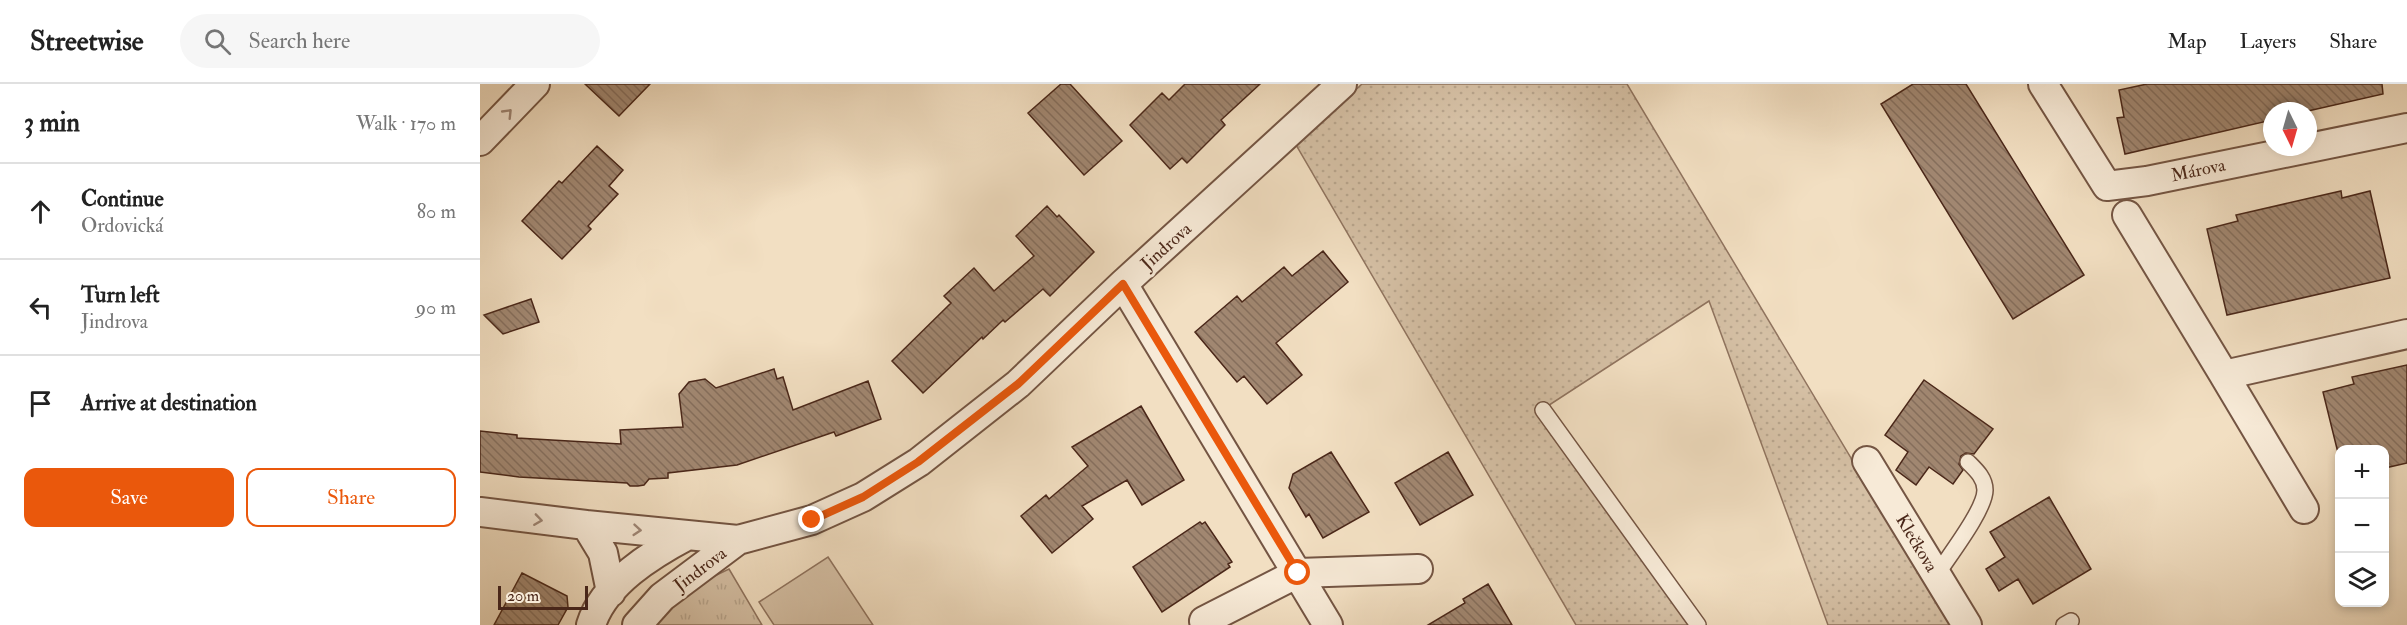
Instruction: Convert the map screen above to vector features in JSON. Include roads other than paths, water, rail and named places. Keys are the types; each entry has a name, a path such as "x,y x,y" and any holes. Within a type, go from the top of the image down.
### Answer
{"street":[{"path":"480,141 535,84"},
{"name":"Jindrova","path":"480,512 738,540 812,520 863,497 918,462 1018,384 1123,284 1342,84"},
{"name":"Márova","path":"2043,84 2106,186 2147,181 2407,128"},
{"path":"2127,215 2304,509"},
{"path":"1123,284 1329,625"},
{"path":"2224,375 2407,334"},
{"name":"Klečkova","path":"1867,461 1967,625"},
{"path":"586,525 603,553 611,592"},
{"name":"Jindrova","path":"591,625 594,615 611,592 646,558 688,535"},
{"name":"Jindrova","path":"638,625 662,597 738,540"},
{"path":"1204,621 1298,573 1418,569"}],"lane":[{"path":"1542,410 1698,625"},
{"path":"1936,576 1979,509 1985,490 1980,474 1968,462"}]}
